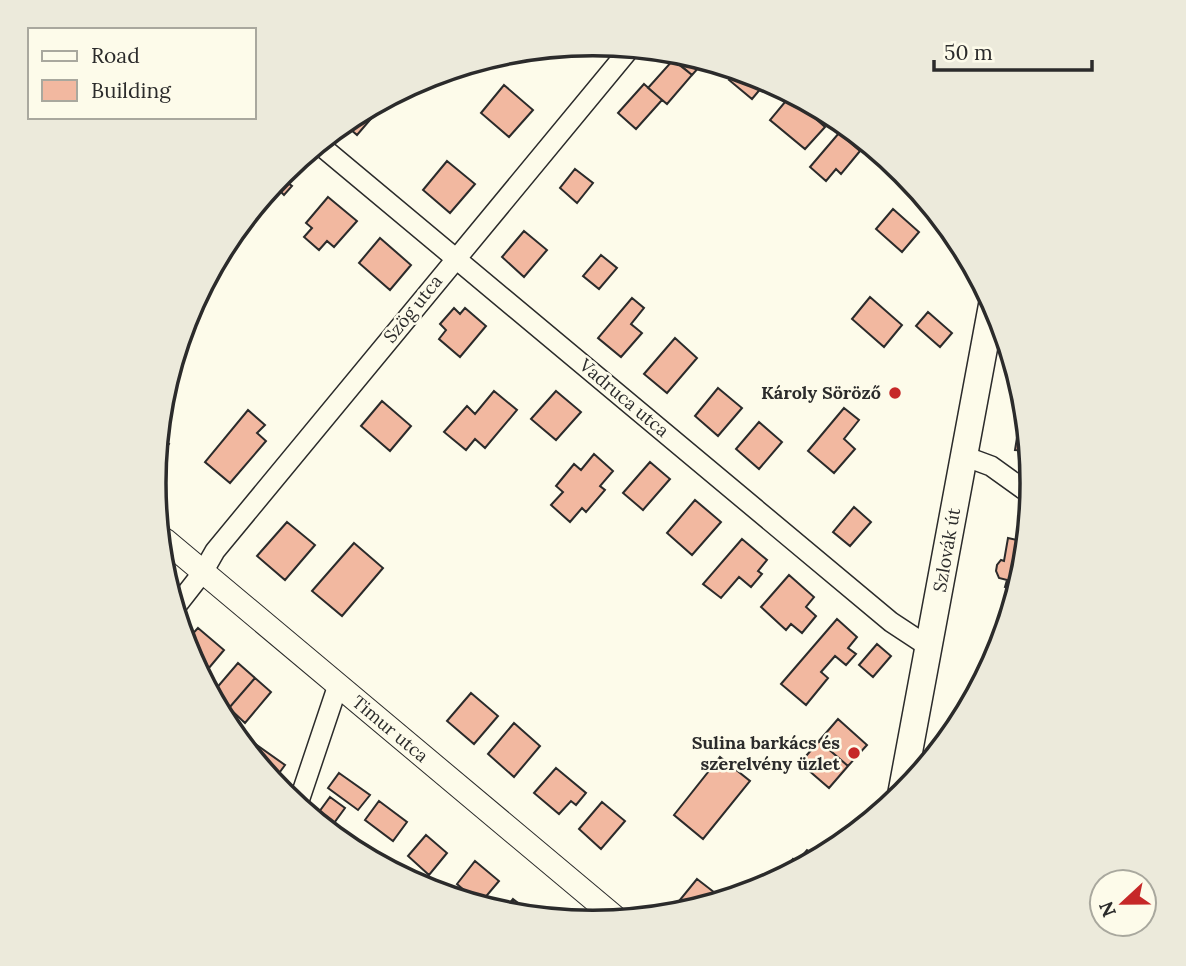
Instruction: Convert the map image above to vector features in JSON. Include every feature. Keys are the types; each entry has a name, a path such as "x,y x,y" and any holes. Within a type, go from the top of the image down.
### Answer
{"main road":[{"name":"Szlovák út","path":"914,765 922,746 929,647 988,324"}],"street":[{"name":"Szög utca","path":"182,599 204,572 215,551 623,57"},
{"name":"Vadruca utca","path":"326,150 891,622 929,647"},
{"path":"964,456 991,466 1020,487"},
{"name":"Timur utca","path":"171,545 605,910"},
{"path":"301,795 338,685"}],"building":[{"path":"670,63 679,65 692,75 667,104 648,88"},
{"path":"680,65 697,69 692,75"},
{"path":"730,79 759,90 752,99"},
{"path":"644,84 662,100 636,129 618,113"},
{"path":"504,85 533,110 509,137 481,113"},
{"path":"785,102 807,113 825,127 805,149 770,120"},
{"path":"372,118 357,135 352,131"},
{"path":"838,134 860,151 841,174 836,169 826,181 810,167"},
{"path":"447,161 475,184 450,213 423,190"},
{"path":"575,169 593,183 577,203 560,188"},
{"path":"289,183 292,186 284,195 281,192"},
{"path":"328,197 357,221 334,247 327,241 319,250 304,237 312,228 306,223"},
{"path":"893,209 919,232 902,252 876,229"},
{"path":"524,231 547,250 524,277 502,257"},
{"path":"380,238 411,265 390,290 359,263"},
{"path":"601,255 617,268 599,289 583,276"},
{"path":"870,297 902,325 884,347 852,319"},
{"path":"632,298 644,308 631,324 642,333 621,357 598,338"},
{"path":"454,308 460,314 465,308 486,326 460,357 439,339 446,330 440,324"},
{"path":"928,312 952,333 940,347 916,326"},
{"path":"675,338 697,358 667,393 644,374"},
{"path":"718,388 742,408 718,436 695,416"},
{"path":"494,391 517,410 485,448 475,439 466,450 444,432 467,406 475,414"},
{"path":"556,391 581,412 556,440 531,419"},
{"path":"382,401 411,426 390,451 361,426"},
{"path":"844,408 859,420 844,439 855,449 834,473 808,451"},
{"path":"248,410 265,425 257,433 266,441 230,483 205,462"},
{"path":"759,422 782,442 759,469 736,449"},
{"path":"594,454 613,471 600,486 605,490 586,512 582,508 570,522 551,505 563,492 556,486 574,464 581,470"},
{"path":"650,462 670,479 643,510 623,493"},
{"path":"695,500 721,522 692,555 667,533"},
{"path":"854,507 871,522 850,546 833,532"},
{"path":"287,522 315,545 285,580 257,556"},
{"path":"1008,538 1016,540 1007,587 1007,580 999,578 996,571 1001,560 1004,561"},
{"path":"742,539 767,560 758,571 762,574 751,587 739,577 721,598 703,584"},
{"path":"354,543 383,568 342,616 312,591"},
{"path":"789,575 814,597 806,607 816,616 802,633 791,624 786,630 761,607"},
{"path":"837,619 857,637 848,648 856,654 846,665 835,656 821,672 828,678 806,705 781,684"},
{"path":"198,628 224,650 208,668 199,646 194,633"},
{"path":"877,644 891,656 873,677 859,665"},
{"path":"238,663 255,678 230,707 218,687"},
{"path":"255,678 271,692 245,723 230,707"},
{"path":"471,693 498,716 474,744 447,721"},
{"path":"838,719 867,745 848,766 819,741"},
{"path":"514,723 540,746 514,777 488,754"},
{"path":"819,741 848,766 829,788 800,763"},
{"path":"254,743 285,765 279,773"},
{"path":"720,757 750,781 703,839 674,815"},
{"path":"556,768 586,793 576,805 571,801 559,814 534,793"},
{"path":"339,773 370,795 358,810 328,788"},
{"path":"330,797 345,808 334,823 320,811"},
{"path":"379,801 407,822 393,841 365,820"},
{"path":"602,802 625,821 601,849 579,829"},
{"path":"426,835 447,853 429,875 408,856"},
{"path":"475,861 499,881 486,896 463,889 457,884"},
{"path":"697,879 714,892 704,895 679,901"}],"place":[{"name":"Károly Söröző","path":"895,393"},
{"name":"Sulina barkács és szerelvény üzlet","path":"854,753"}]}
